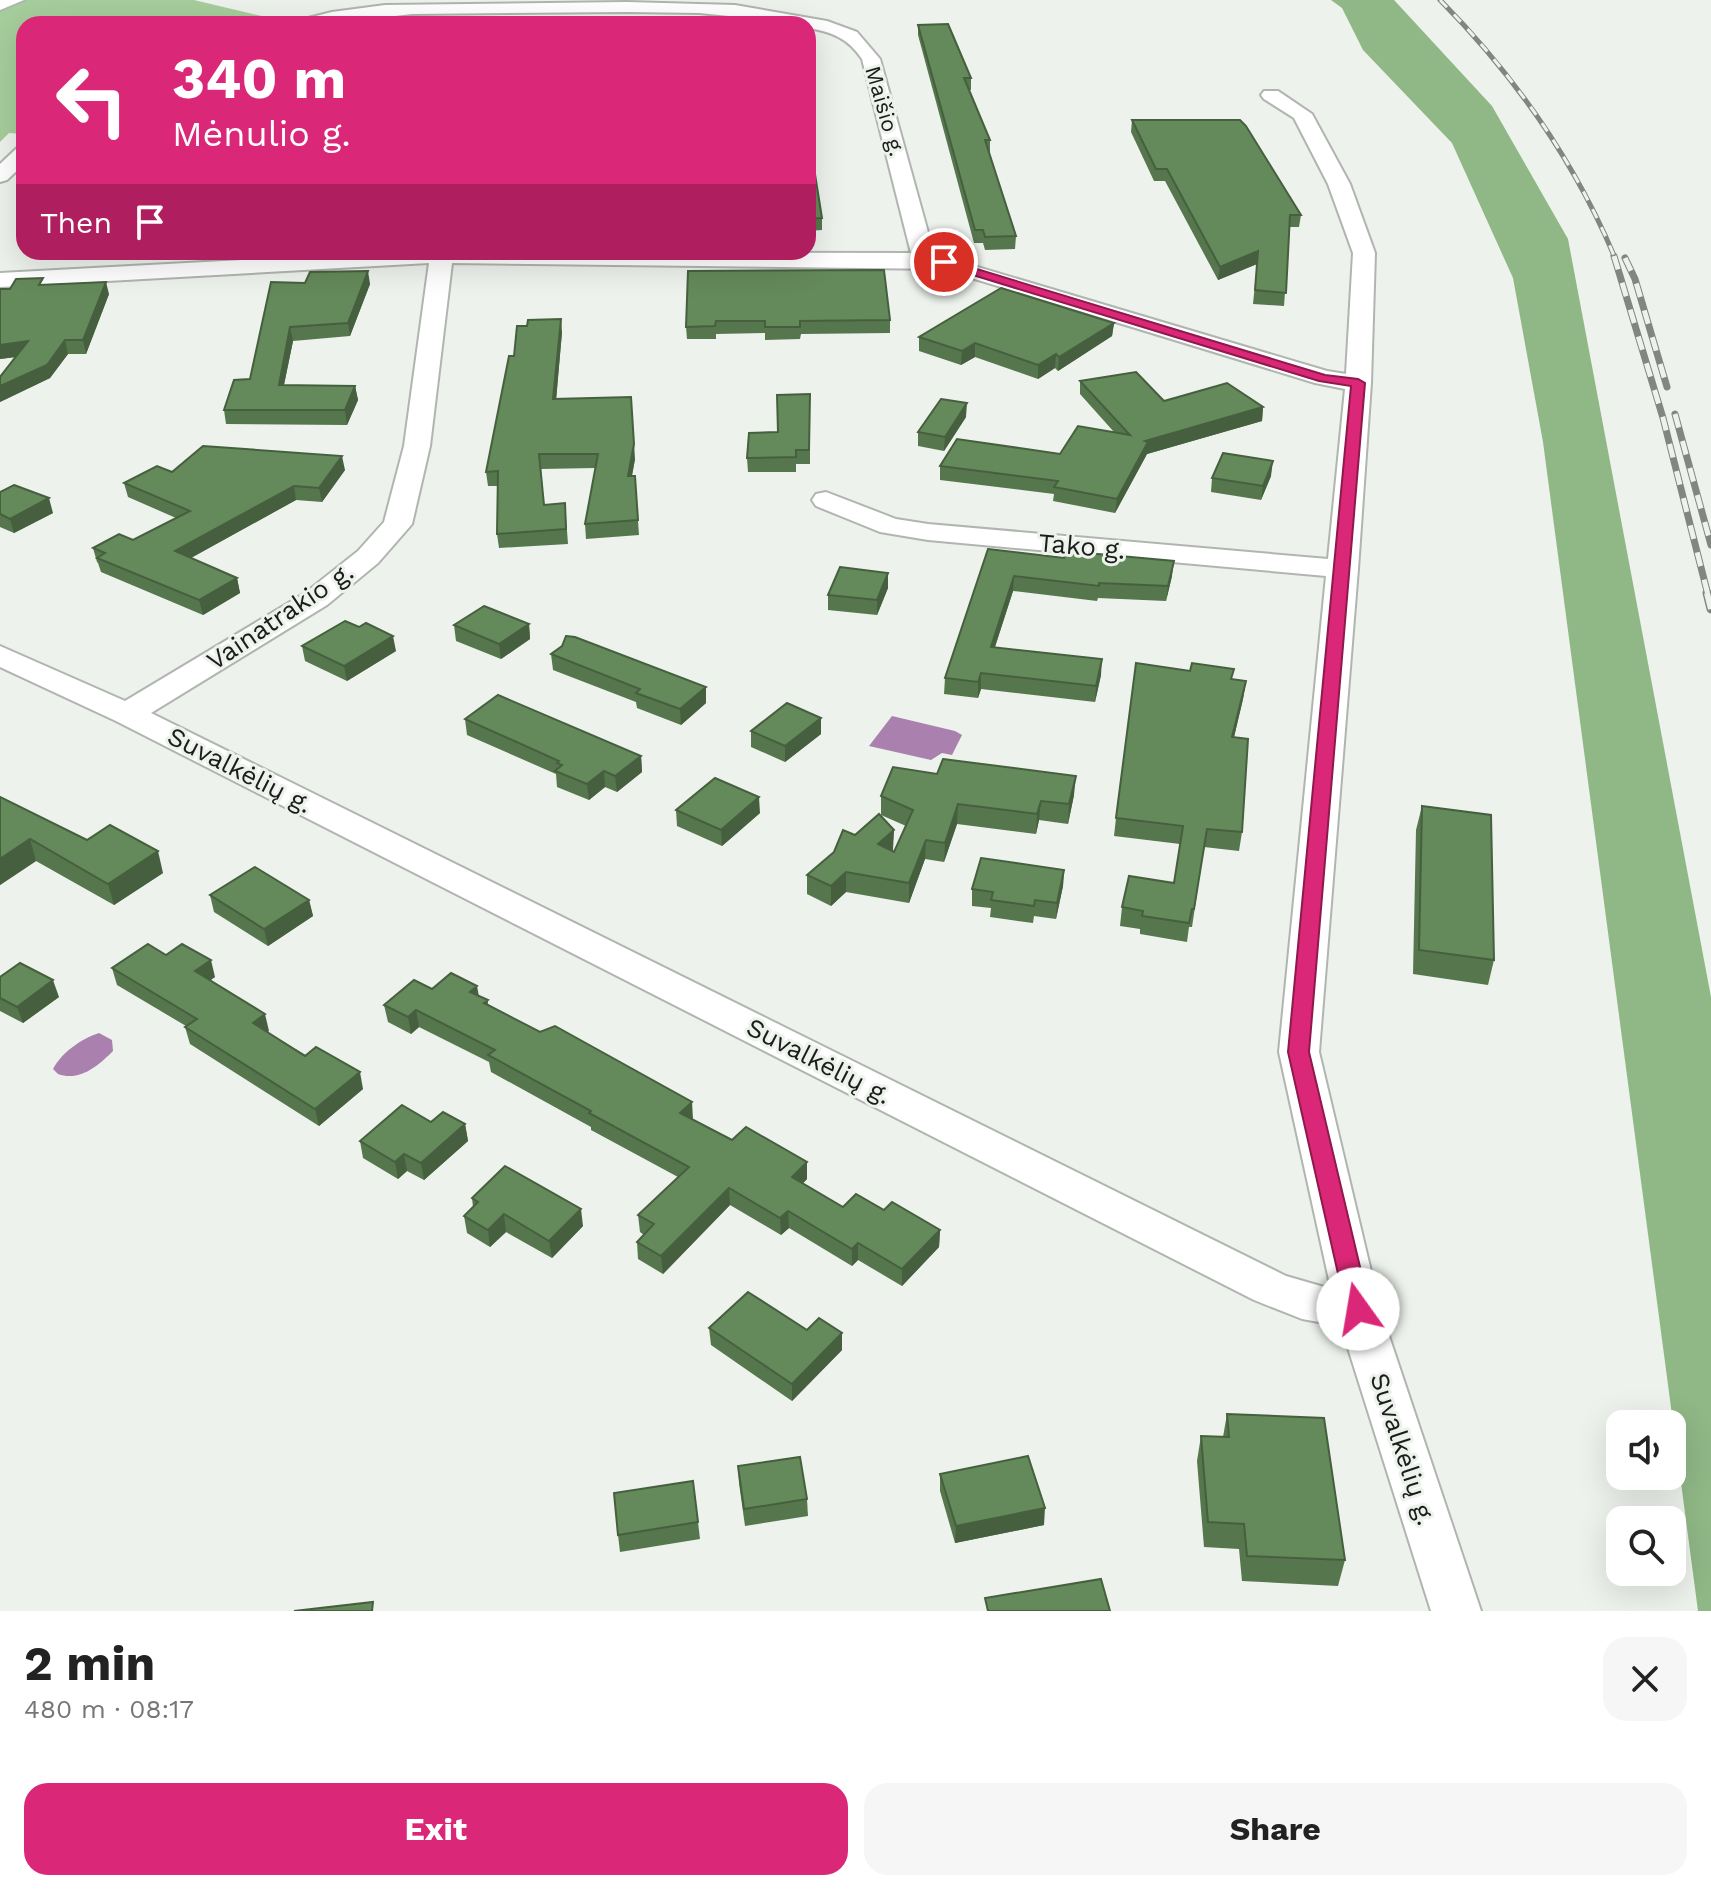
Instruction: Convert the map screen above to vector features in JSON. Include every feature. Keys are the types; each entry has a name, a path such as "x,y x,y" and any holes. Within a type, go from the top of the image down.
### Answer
{"street":[{"path":"0,5 15,0"},
{"name":"Maišio g.","path":"338,16 400,11 670,3 781,16"},
{"name":"Maišio g.","path":"816,25 847,33 864,46 871,59 923,245 924,260"},
{"path":"1271,95 1302,114 1339,184 1364,253 1358,383 1343,569 1299,1052 1358,1309"},
{"path":"0,176 16,160"},
{"path":"816,259 944,262 1324,378 1358,383"},
{"path":"0,280 340,260"},
{"name":"Vainatrakio g.","path":"127,714 316,599 368,557 398,524 417,446 441,260"},
{"name":"Tako g.","path":"826,500 890,526 928,532 1343,569"},
{"name":"Suvalkėlių g.","path":"0,655 127,714 1270,1288 1303,1303 1329,1309 1358,1309 1456,1611"}],"green space":[{"path":"26,0 194,0 262,16 16,16 16,133 9,133 0,142 0,9"},
{"path":"1331,0 1394,0 1492,106 1568,239 1711,997 1711,1611 1698,1611 1682,1490 1686,1490 1686,1410 1671,1410 1543,442 1513,278 1452,143 1363,50 1342,8"}],"shaded area":[{"path":"892,716 962,735 952,755 942,753 931,760 869,746"},
{"path":"99,1033 112,1040 113,1051 102,1062 74,1076 58,1074 53,1069 73,1047"}],"building":[{"path":"948,24 971,78 964,78 990,140 985,140 1016,236 985,237 983,230 975,230 918,25"},
{"path":"1132,120 1240,120 1246,126 1301,215 1290,215 1286,293 1255,290 1258,251 1220,267 1167,169 1156,169"},
{"path":"816,180 822,218 816,218"},
{"path":"884,270 890,320 800,321 800,327 765,327 765,321 716,321 715,326 686,327 688,271"},
{"path":"368,271 348,323 290,327 279,385 355,386 345,410 224,410 234,380 250,379 271,282 305,283 310,272"},
{"path":"43,278 39,285 106,282 83,340 65,340 47,365 0,386 0,377 28,341 0,345 0,289 10,289 16,279"},
{"path":"1001,288 1114,323 1059,357 1056,354 1038,365 975,343 962,351 919,337"},
{"path":"561,319 553,399 631,397 634,444 628,476 635,476 638,520 585,524 598,454 539,454 544,505 565,503 566,529 497,534 498,471 486,472 509,356 514,356 517,326 527,326 528,320"},
{"path":"1136,372 1164,401 1227,383 1263,407 1145,441 1148,442 1117,499 1054,487 1058,481 940,466 957,439 1060,454 1078,426 1130,435 1080,381"},
{"path":"810,394 809,450 796,450 796,457 747,458 749,433 778,432 777,395"},
{"path":"941,399 967,403 945,437 918,432"},
{"path":"203,446 342,456 319,488 294,486 175,551 237,578 199,600 97,558 105,553 93,548 119,534 133,540 190,511 124,483 157,466 172,472"},
{"path":"1223,453 1273,461 1263,486 1212,478"},
{"path":"14,485 49,498 10,519 0,514 0,492"},
{"path":"988,549 1064,558 1066,551 1174,561 1168,586 1099,583 1099,586 1014,576 991,647 1102,659 1096,686 981,673 978,682 945,678"},
{"path":"840,567 888,573 877,600 828,595"},
{"path":"484,606 529,624 499,644 454,625"},
{"path":"345,621 359,627 366,623 393,636 344,666 302,646"},
{"path":"566,636 706,687 680,709 636,693 640,689 551,654 562,646"},
{"path":"1136,663 1190,671 1192,663 1234,669 1231,679 1246,681 1232,737 1248,739 1242,832 1207,829 1189,923 1142,916 1143,911 1122,907 1129,876 1174,883 1183,826 1116,818"},
{"path":"498,695 641,756 615,776 604,771 587,784 555,771 562,765 557,763 559,761 465,719"},
{"path":"787,703 821,718 785,746 751,731"},
{"path":"943,759 1076,776 1069,804 1041,801 1037,814 958,804 945,843 926,840 909,883 846,872 831,886 807,875 834,852 843,830 855,835 879,814 894,830 878,844 894,852 913,810 881,796 893,767 937,774"},
{"path":"715,778 759,797 721,830 676,810"},
{"path":"0,797 87,840 110,825 158,851 108,884 30,839 0,859"},
{"path":"1422,806 1491,815 1494,960 1419,950"},
{"path":"981,858 1064,870 1057,903 1035,900 1034,906 991,900 993,892 972,889"},
{"path":"255,867 309,900 264,929 210,895"},
{"path":"148,944 166,955 182,944 211,960 195,971 265,1014 253,1023 305,1056 316,1047 360,1072 315,1109 185,1027 197,1019 112,968"},
{"path":"20,963 53,980 17,1007 0,998 0,977"},
{"path":"451,973 477,986 470,992 488,1000 484,1003 540,1032 555,1026 692,1102 680,1113 732,1140 746,1127 807,1162 792,1177 843,1207 856,1194 884,1210 892,1202 940,1230 902,1269 858,1243 852,1249 788,1211 780,1218 729,1188 661,1256 637,1242 654,1224 638,1215 689,1167 488,1055 495,1050 416,1010 408,1017 384,1005 414,980 432,989"},
{"path":"402,1105 431,1122 443,1112 465,1124 421,1163 404,1154 395,1162 360,1141"},
{"path":"505,1166 581,1209 549,1241 504,1214 488,1230 464,1216 478,1202 472,1198"},
{"path":"748,1292 807,1330 819,1318 842,1333 792,1384 709,1328"},
{"path":"1227,1414 1324,1418 1345,1560 1247,1556 1244,1524 1208,1522 1201,1436 1229,1437"},
{"path":"1028,1456 1045,1508 956,1526 940,1474"},
{"path":"800,1457 807,1499 744,1509 738,1466"},
{"path":"693,1481 698,1522 618,1535 614,1493"},
{"path":"1101,1579 1110,1611 988,1611 985,1598"},
{"path":"373,1602 372,1611 294,1611"}],"railway":[{"path":"1440,0 1518,89 1540,121 1581,187 1615,258"},
{"path":"1614,256 1663,418 1708,595"},
{"path":"1625,258 1635,279 1667,387"},
{"path":"1675,414 1711,545"},
{"path":"1707,593 1711,609"}],"route":[{"path":"944,262 1324,378 1358,383 1299,1052 1358,1309"}]}
